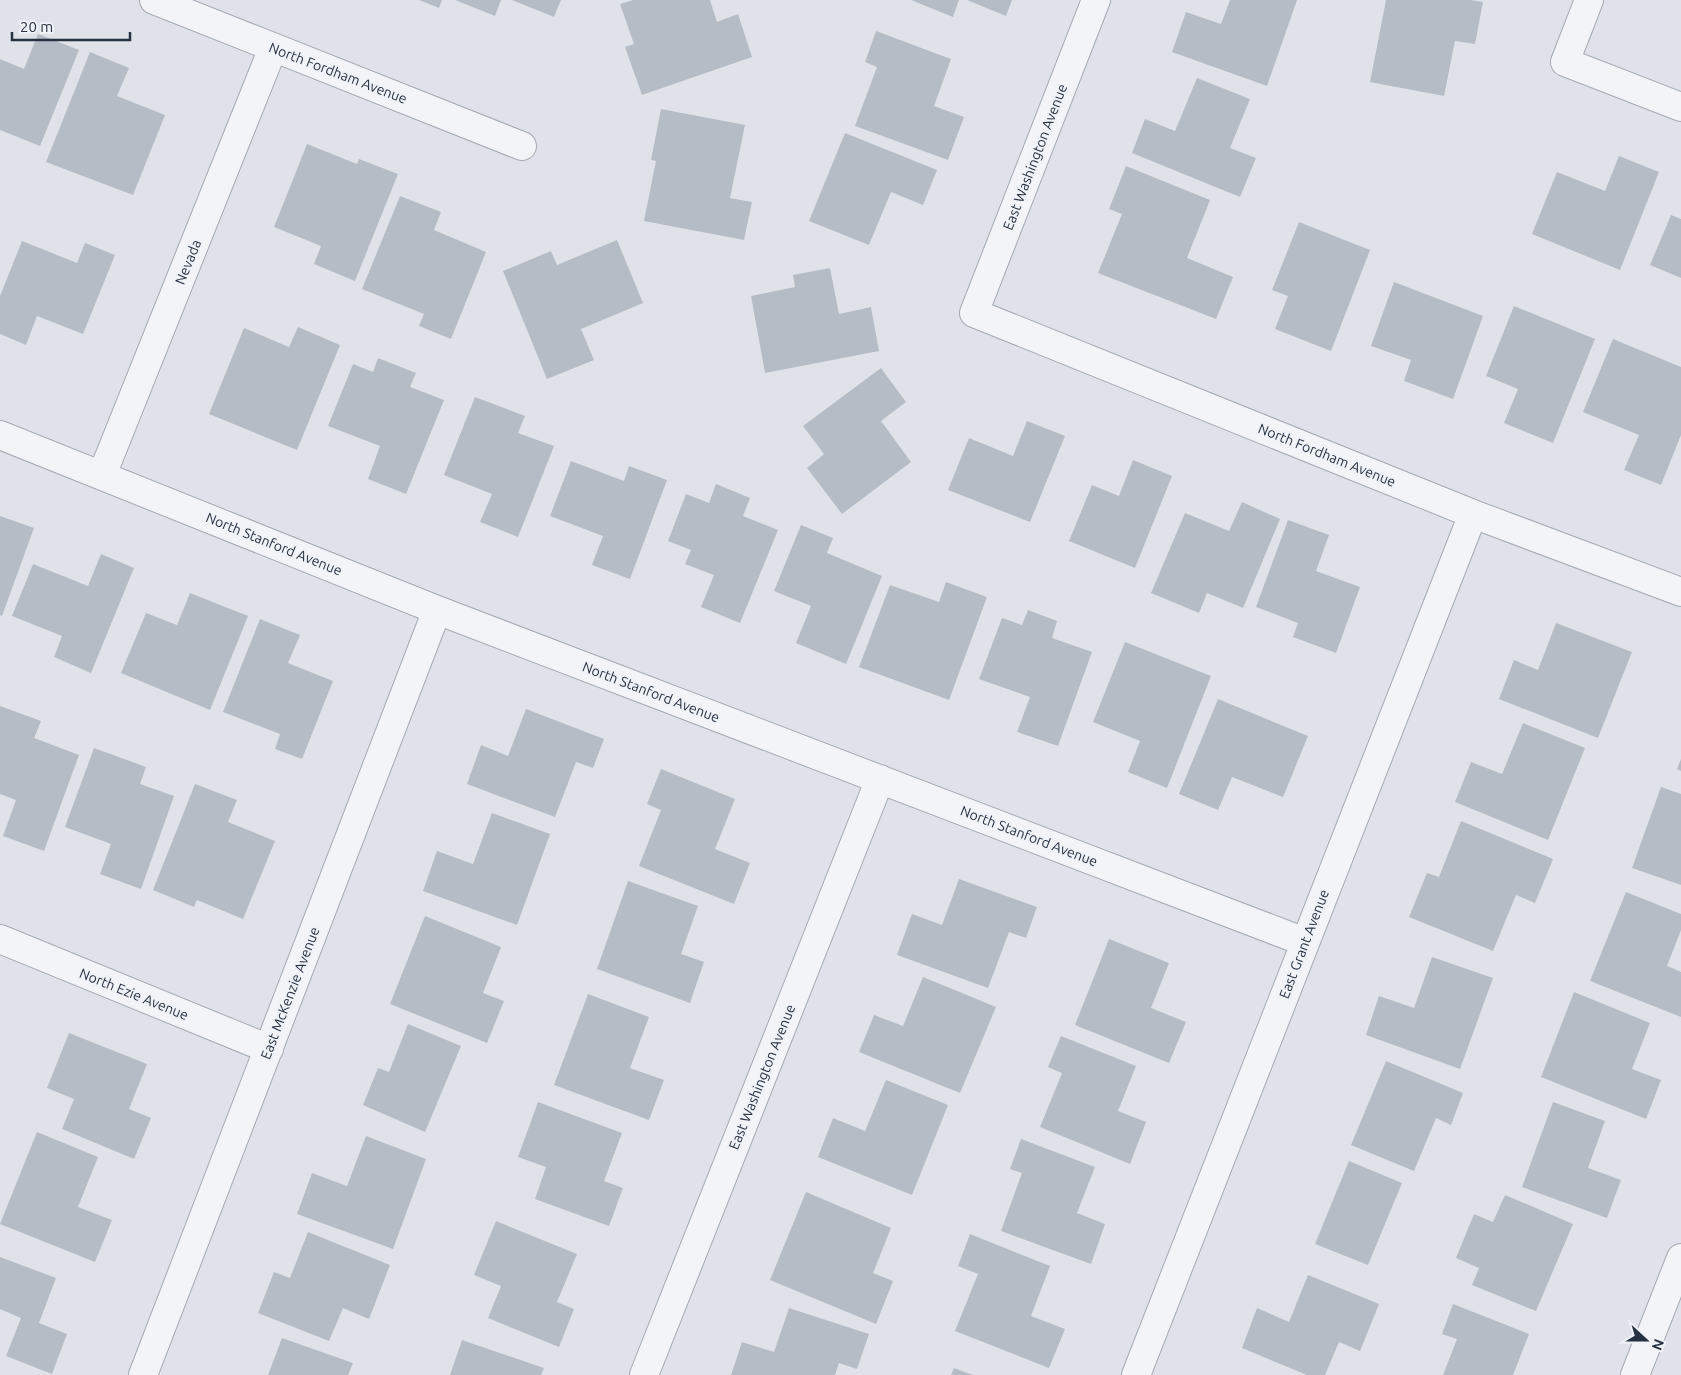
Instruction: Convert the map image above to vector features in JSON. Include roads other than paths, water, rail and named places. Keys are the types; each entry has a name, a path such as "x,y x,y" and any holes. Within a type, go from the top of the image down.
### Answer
{"street":[{"name":"North Fordham Avenue","path":"154,0 522,146"},
{"name":"East Washington Avenue","path":"974,313 1096,0"},
{"path":"1589,0 1565,62 1681,107"},
{"name":"Nevada","path":"102,475 273,48"},
{"name":"North Fordham Avenue","path":"974,313 1473,514 1681,592"},
{"name":"North Stanford Avenue","path":"0,435 437,610 1305,942"},
{"name":"East Grant Avenue","path":"1136,1375 1473,514"},
{"name":"East McKenzie Avenue","path":"143,1375 437,610"},
{"name":"East Washington Avenue","path":"644,1375 880,779"},
{"name":"North Ezie Avenue","path":"0,939 269,1049"},
{"path":"1635,1375 1681,1258"}]}
